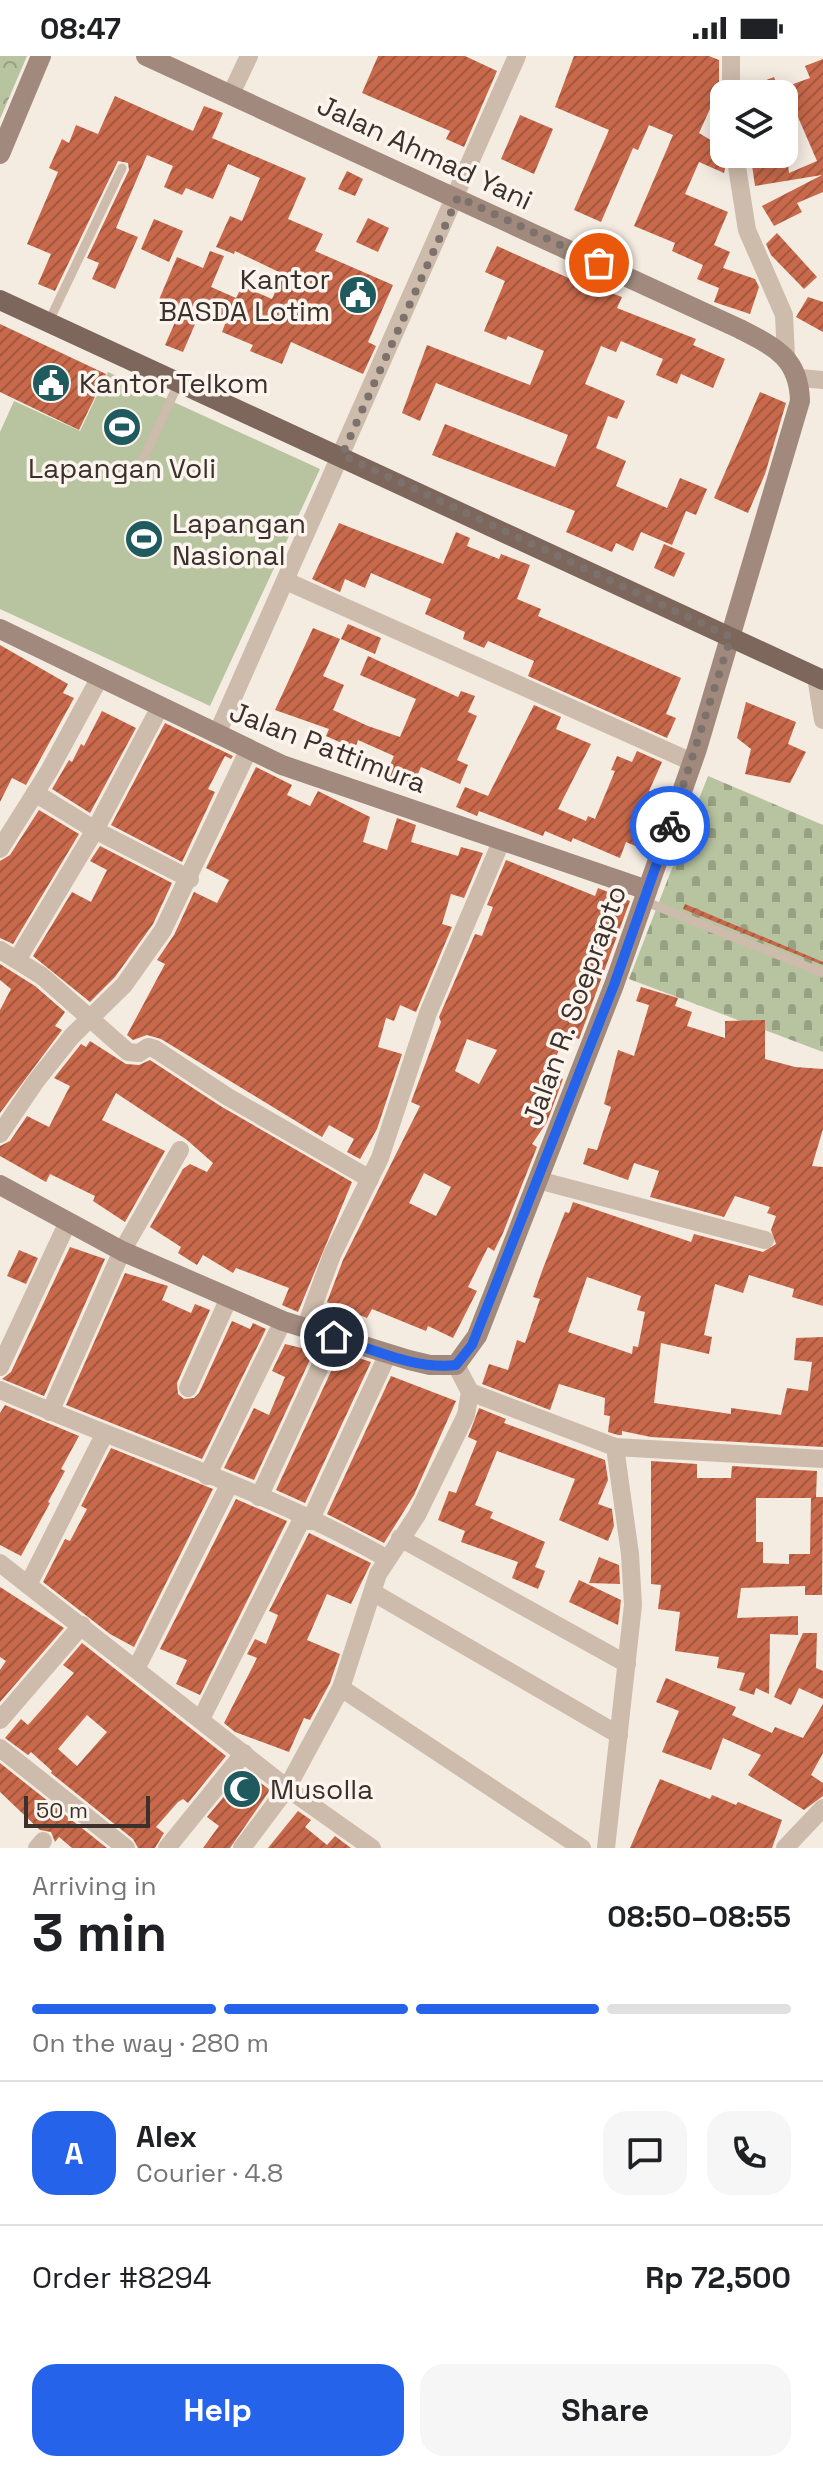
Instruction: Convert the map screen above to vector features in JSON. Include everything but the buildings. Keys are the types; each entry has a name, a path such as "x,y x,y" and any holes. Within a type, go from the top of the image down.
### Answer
{"main road":[{"path":"0,300 342,455 820,679"}],"street":[{"path":"0,154 41,56"},
{"name":"Jalan Ahmad Yani","path":"146,56 740,329 786,357 800,378"},
{"path":"231,94 249,56"},
{"path":"217,734 458,197 517,56"},
{"path":"731,56 731,80"},
{"path":"737,168 747,230 784,315 786,357"},
{"path":"800,378 823,380"},
{"name":"Jalan R. Soeprapto","path":"456,1365 477,1336 646,895 731,637 800,401 800,378"},
{"path":"286,581 692,762"},
{"name":"Jalan Pattimura","path":"0,629 282,765 646,895"},
{"path":"0,849 99,679"},
{"path":"820,679 823,720"},
{"path":"17,960 95,830 160,707"},
{"path":"0,1134 36,1081 91,1017 124,985 163,930 190,879 249,749"},
{"path":"35,793 95,830 190,879"},
{"path":"305,1328 332,1255 370,1179 428,1013 501,842"},
{"path":"0,950 91,1017 128,1052 139,1053 148,1047 155,1049 228,1097 370,1179"},
{"path":"50,1412 122,1251 180,1150"},
{"path":"538,1180 765,1240"},
{"path":"0,1185 67,1224 122,1251 283,1321 430,1365 456,1365 470,1392 466,1415 417,1515 386,1558 341,1688 287,1788 242,1848"},
{"path":"1,1362 67,1224"},
{"path":"188,1388 229,1298"},
{"path":"207,1476 283,1321"},
{"path":"259,1497 334,1337"},
{"path":"201,1719 388,1354"},
{"path":"0,1390 259,1497 386,1558"},
{"path":"470,1392 615,1447 823,1459"},
{"path":"28,1585 104,1435"},
{"path":"606,1848 627,1664 632,1573 615,1447"},
{"path":"137,1667 229,1485"},
{"path":"400,1538 627,1664"},
{"path":"0,1563 137,1667 287,1788 372,1848"},
{"path":"374,1593 619,1735"},
{"path":"0,1720 82,1625"},
{"path":"341,1688 582,1848"},
{"path":"0,1748 126,1848"},
{"path":"167,1848 244,1753"},
{"path":"785,1848 823,1808"}],"lane":[{"path":"49,321 122,168"},
{"path":"142,462 179,382"},
{"path":"646,895 823,973"}],"green space":[{"path":"0,56 27,56 0,119"},
{"name":"Lapangan Nasional","path":"108,372 320,469 210,706 0,609 0,432 14,401 80,431"},
{"path":"708,776 823,825 823,1052 629,979"}],"way so far":[{"path":"599,263 458,197 342,455 731,637 670,826"}],"place":[{"name":"Kantor BASDA Lotim","path":"358,295"},
{"name":"Kantor Telkom","path":"51,383"},
{"name":"Lapangan Voli","path":"122,427"},
{"name":"Lapangan Nasional","path":"144,539"},
{"name":"Musolla","path":"242,1789"}],"route":[{"path":"334,1337 409,1360 445,1366 456,1365 472,1345 614,985 670,826"}]}
